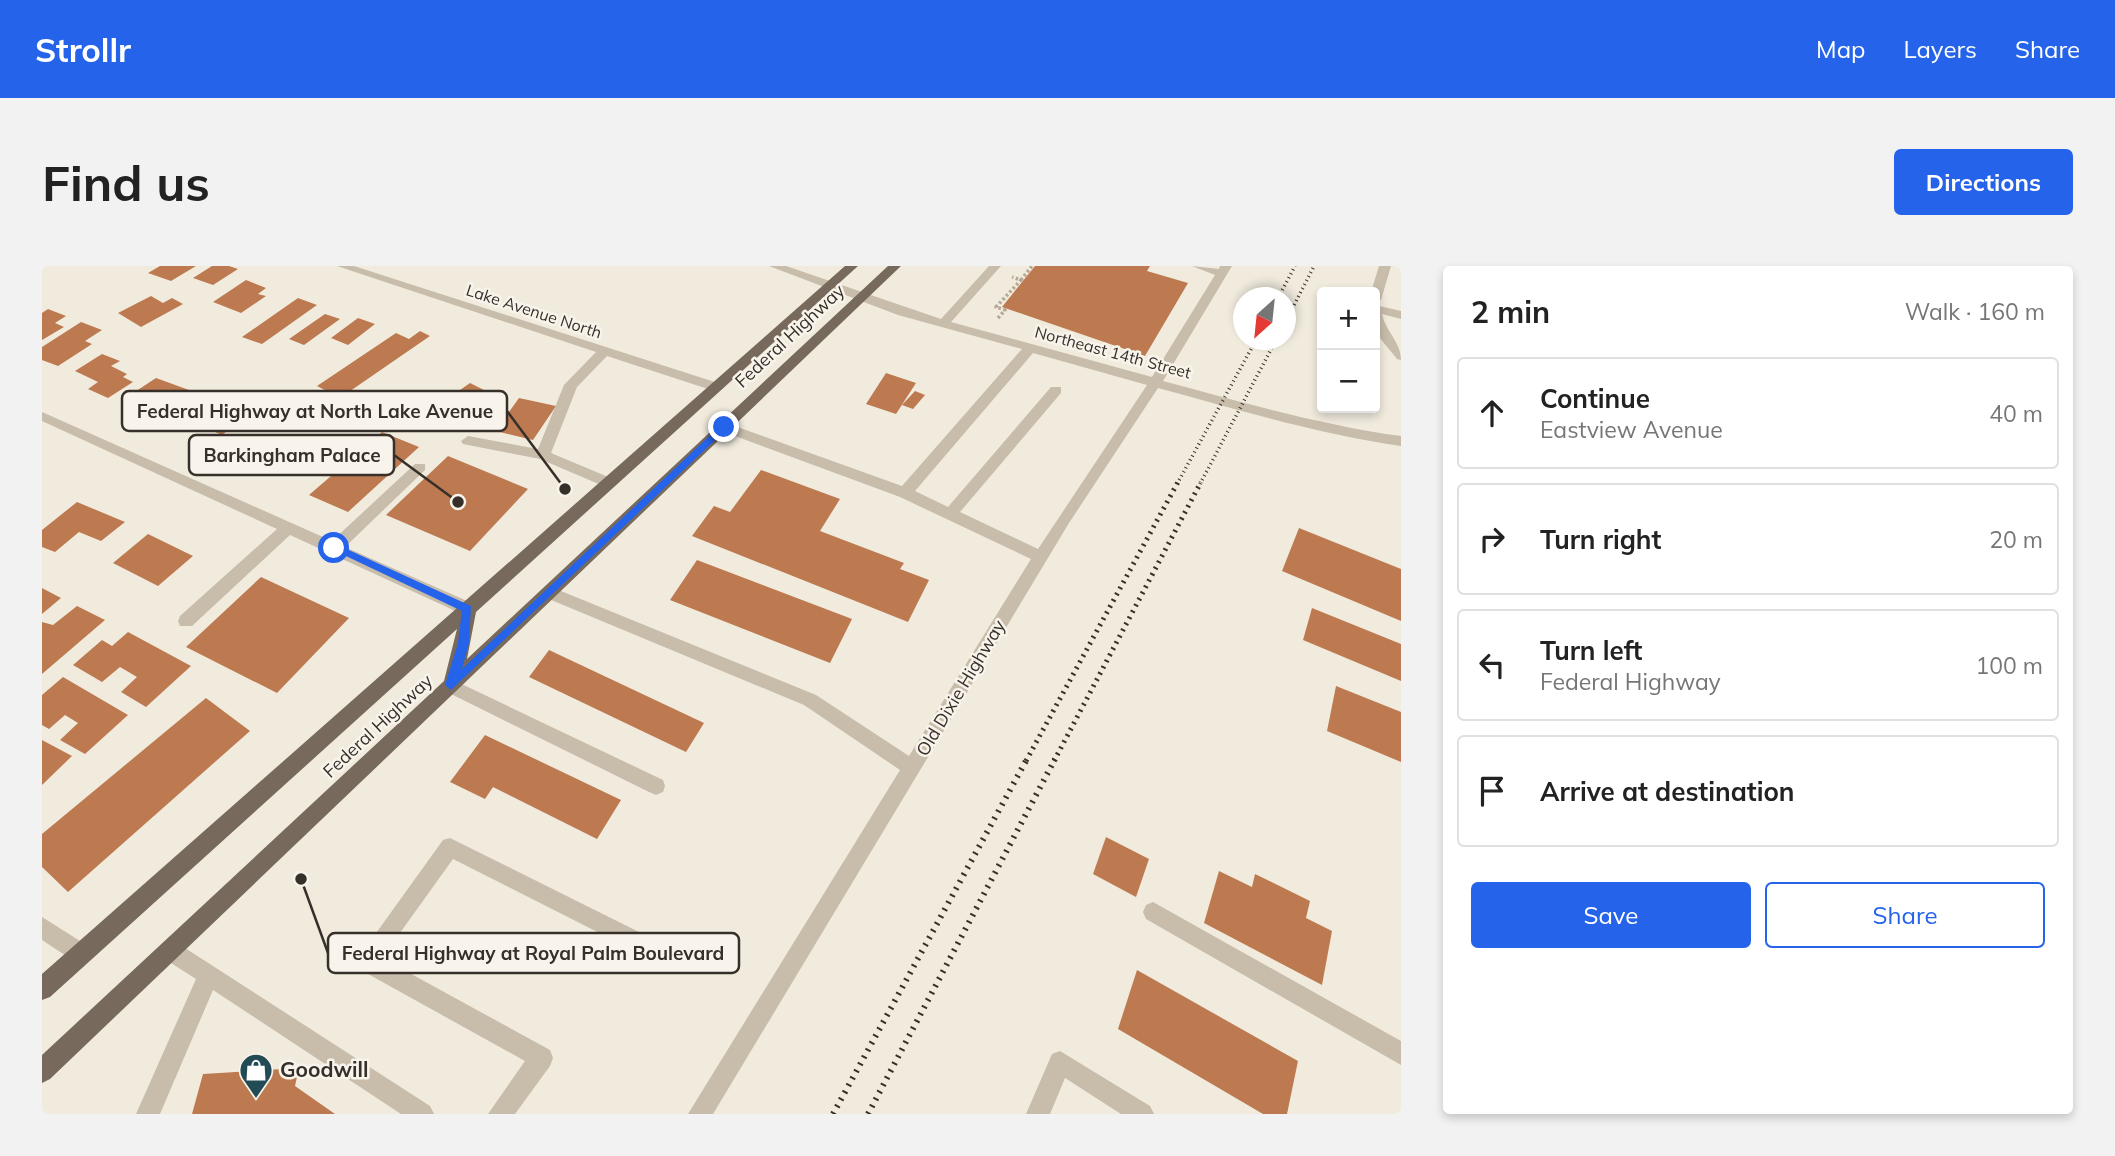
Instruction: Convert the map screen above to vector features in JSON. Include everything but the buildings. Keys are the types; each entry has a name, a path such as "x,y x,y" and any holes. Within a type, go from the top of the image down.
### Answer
{"main road":[{"name":"Federal Highway","path":"42,989 852,266"},
{"name":"Federal Highway","path":"42,1071 895,266"},
{"path":"451,685 463,643 468,609"}],"street":[{"name":"Lake Avenue North","path":"343,266 716,387"},
{"name":"Northeast 14th Street","path":"775,266 943,324 1296,422 1397,441"},
{"path":"1198,266 1223,270"},
{"path":"1379,287 1385,266"},
{"path":"943,324 993,268"},
{"name":"Old Dixie Highway","path":"700,1114 1041,556 1156,382 1223,270"},
{"path":"1380,310 1401,315"},
{"path":"1380,330 1401,356"},
{"path":"905,493 1030,348"},
{"path":"543,454 571,385 606,351"},
{"path":"950,514 1056,390"},
{"path":"42,416 468,609"},
{"path":"724,427 905,493 1041,556"},
{"path":"468,441 543,454 608,483"},
{"path":"334,548 420,467"},
{"path":"186,621 289,527"},
{"path":"550,593 810,700 912,768"},
{"path":"451,685 656,786"},
{"path":"500,1114 542,1058 367,961 450,847 638,942"},
{"path":"1153,912 1401,1054"},
{"path":"42,927 80,954"},
{"path":"171,950 422,1114"},
{"path":"148,1114 209,975"},
{"path":"1038,1114 1060,1062 1142,1114"}],"path":[{"path":"998,319 1005,310 996,307 1032,266"},
{"path":"993,268 1021,279"}],"railway":[{"path":"1284,287 1295,266"},
{"path":"1296,301 1314,266"},
{"path":"1177,484 1251,350"},
{"path":"1200,484 1271,350"},
{"path":"1026,761 1178,482"},
{"path":"1054,761 1201,482"},
{"path":"833,1114 1027,759"},
{"path":"868,1114 1055,759"}],"place":[{"name":"Federal Highway at North Lake Avenue","path":"565,489"},
{"name":"Barkingham Palace","path":"458,502"},
{"name":"Federal Highway at Royal Palm Boulevard","path":"301,879"},
{"name":"Goodwill","path":"256,1100"}],"route":[{"path":"334,548 468,609 463,643 451,685 724,427"}]}
